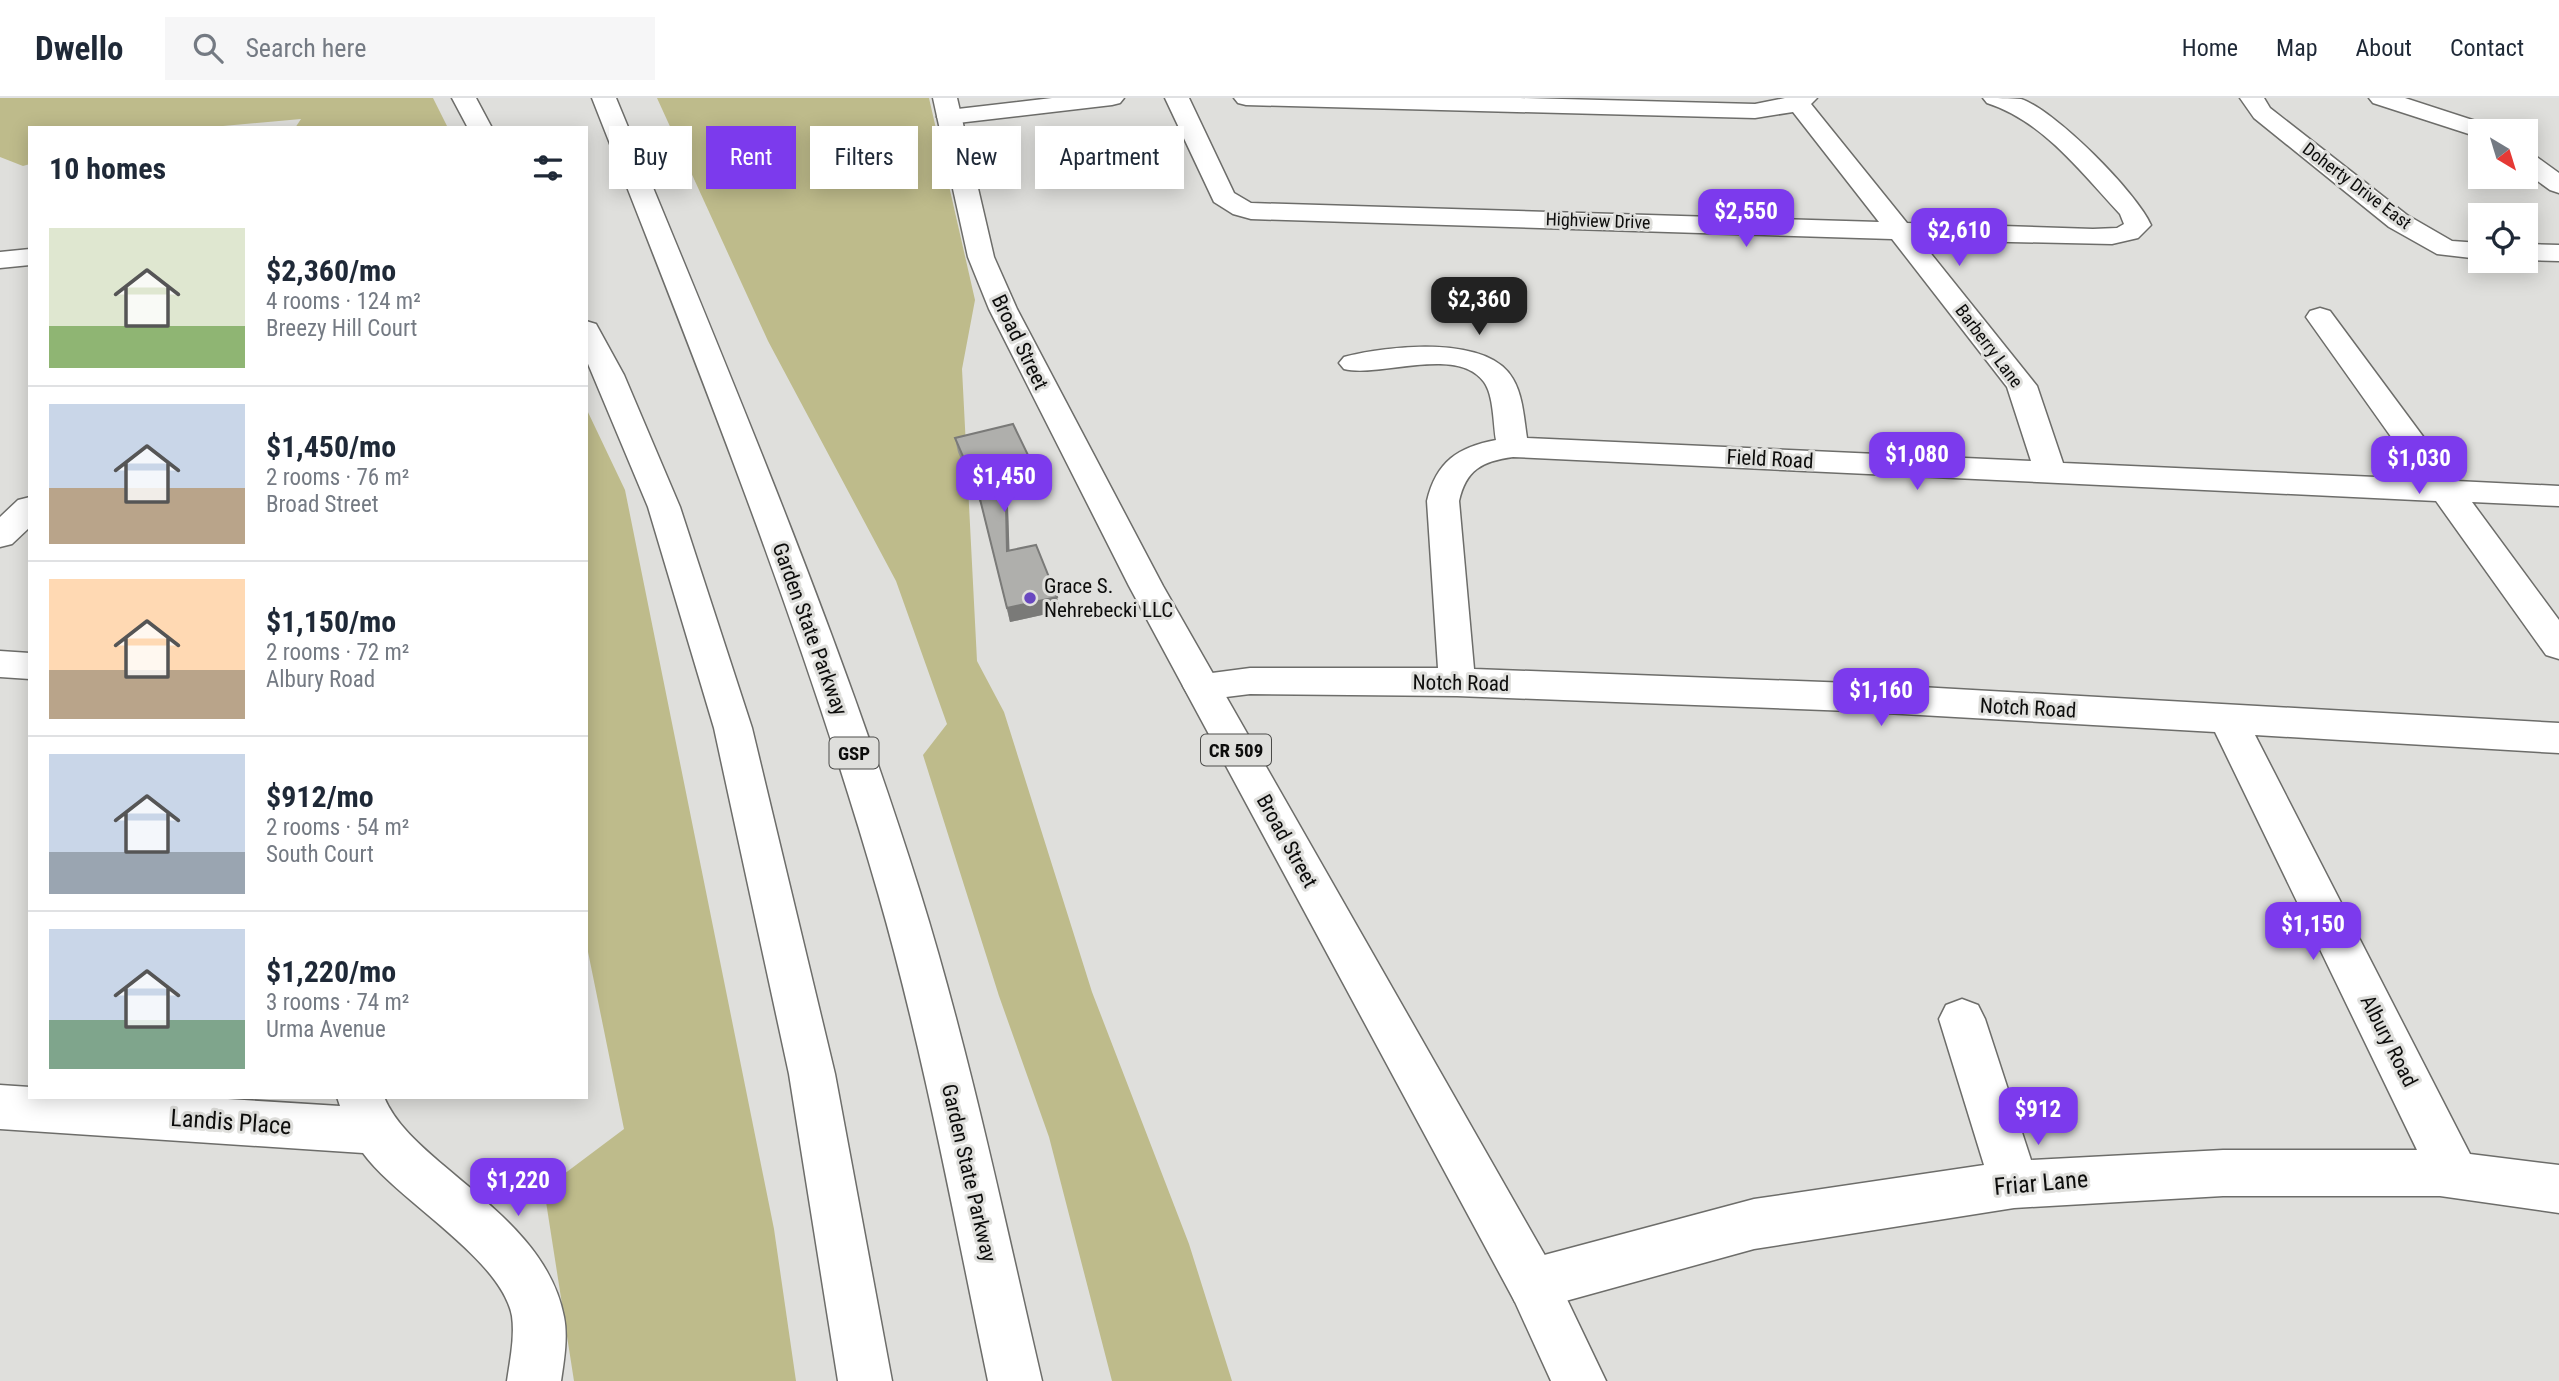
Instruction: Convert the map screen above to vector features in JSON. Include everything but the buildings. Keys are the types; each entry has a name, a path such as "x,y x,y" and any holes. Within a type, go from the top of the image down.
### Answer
{"main road":[{"path":"464,98 479,126"},
{"name":"Garden State Parkway","path":"604,98 756,476 852,747 898,894 944,1060 1016,1381"},
{"path":"947,107 1112,98"},
{"name":"Highview Drive","path":"1177,98 1223,197 1234,205 1251,211 2093,237 2127,233 2138,225 2132,211 2039,119 2017,103 1995,98"},
{"path":"1245,98 1562,102 1755,111 1801,100"},
{"name":"Doherty Drive East","path":"2252,98 2262,113 2398,221 2446,248 2468,250"},
{"path":"2381,98 2468,126"},
{"name":"Barberry Lane","path":"1801,100 2022,386 2050,472"},
{"name":"Broad Street","path":"947,107 981,257 989,279 1133,562 1533,1284 1579,1381"},
{"path":"2538,170 2559,185"},
{"path":"2538,252 2559,253"},
{"path":"0,260 28,257"},
{"path":"2320,317 2559,646"},
{"path":"588,334 609,375 664,507 733,727 812,1074 865,1381"},
{"path":"1353,363 1442,356 1483,366 1499,381 1513,447"},
{"name":"Field Road","path":"1457,682 1443,501 1446,485 1454,469 1469,456 1486,449 1513,447 2559,496"},
{"path":"0,537 28,510"},
{"path":"0,664 28,666"},
{"name":"Notch Road","path":"1202,686 1250,681 1457,682 1850,697 2559,738"},
{"name":"Albury Road","path":"2228,720 2455,1175"},
{"path":"1962,1019 2014,1184"},
{"name":"Landis Place","path":"0,1107 369,1114"},
{"path":"369,1114 392,1151 488,1237 522,1277 538,1315 534,1381"},
{"name":"Friar Lane","path":"1533,1284 1754,1224 2014,1184 2222,1173 2455,1175 2559,1189"}],"shaded area":[{"path":"0,98 433,98 447,126 296,126 301,119 223,126 28,126 28,165 23,166 0,157"},
{"path":"657,98 929,98 935,126 932,126 932,189 950,189 975,300 962,369 977,661 1004,712 1092,992 1189,1244 1232,1381 1112,1381 1049,1137 999,996 923,755 947,724 896,581 768,341 692,175 692,126 670,126"},
{"path":"588,412 625,490 774,1229 796,1381 574,1381 544,1189 624,1129 588,952"}],"place":[{"name":"Grace S. Nehrebecki LLC","path":"1030,598"}]}
